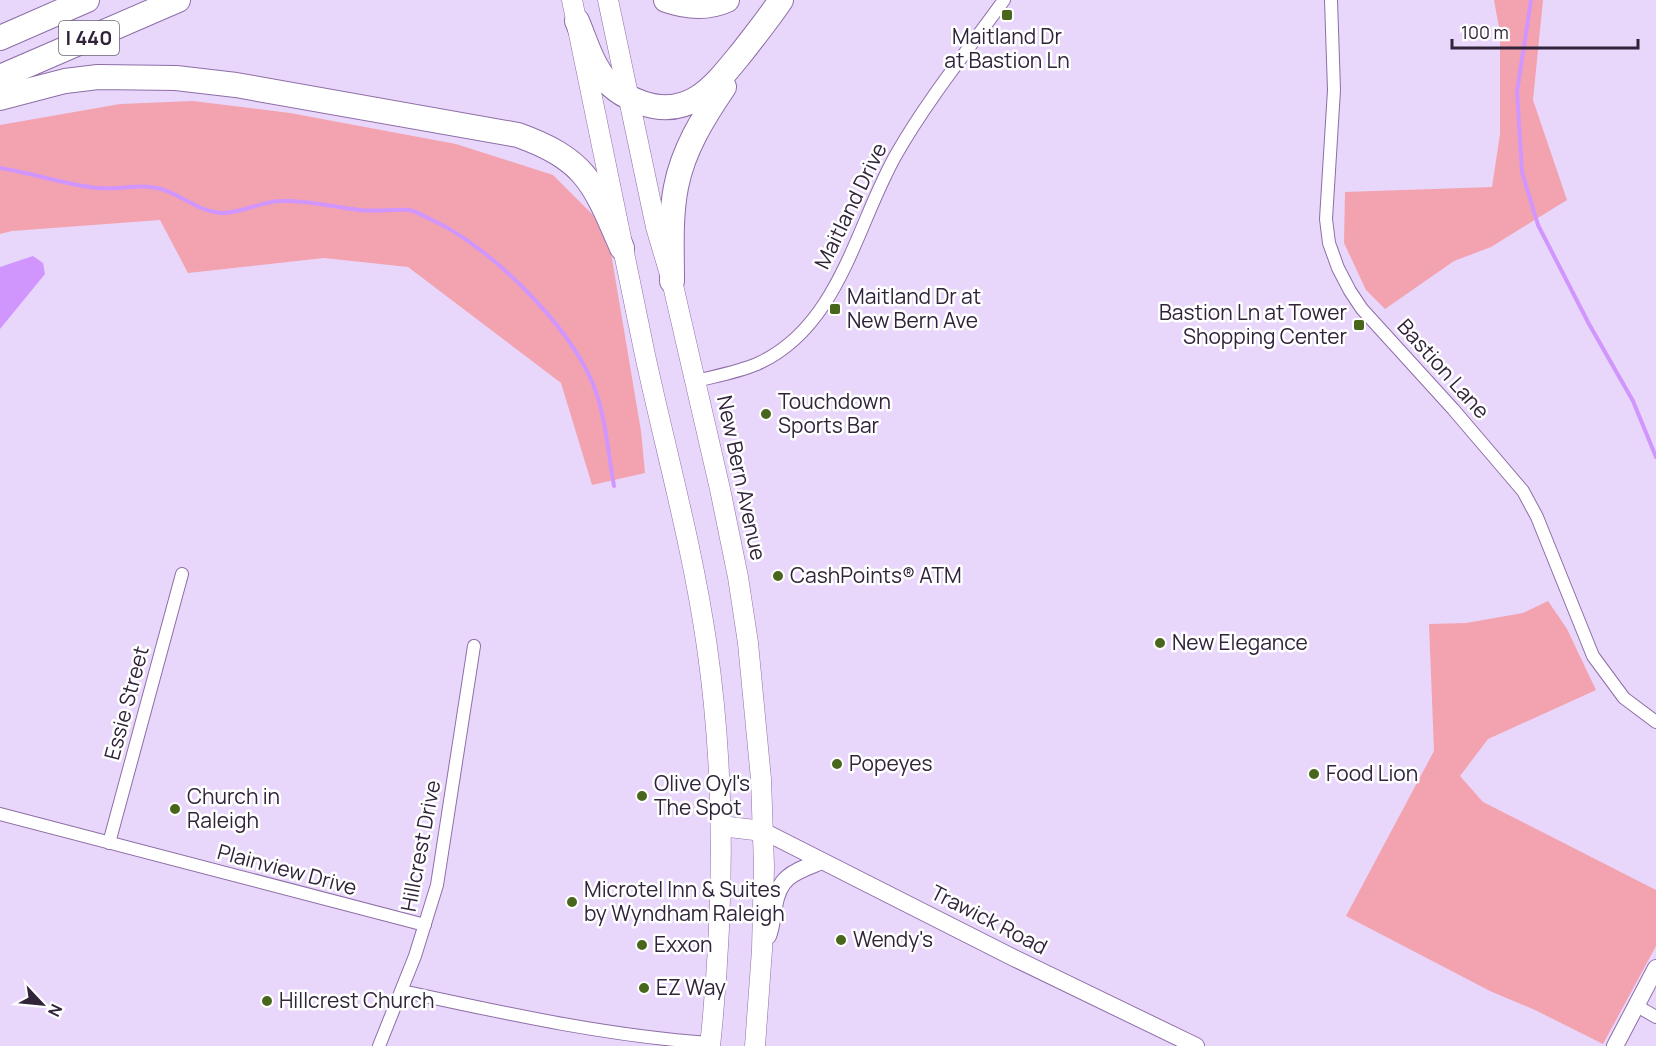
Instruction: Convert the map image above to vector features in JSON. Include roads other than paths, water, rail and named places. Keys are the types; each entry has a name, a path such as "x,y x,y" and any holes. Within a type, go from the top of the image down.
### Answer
{"highway":[{"path":"0,30 54,0"},
{"name":"I 440","path":"0,38 87,0"},
{"name":"I 440","path":"0,77 178,0"},
{"path":"666,0 694,6 718,4 728,0"},
{"path":"574,10 598,70 620,93 630,99 661,107 673,107 696,100 717,83 775,8"},
{"path":"672,281 673,211 683,160 701,121 749,51 775,8"},
{"path":"0,98 65,81 98,77 176,78 236,85 518,135 556,151 587,176 605,208 622,248"}],"main road":[{"name":"New Bern Avenue","path":"608,0 656,227 672,281 696,381 729,532 745,621 758,733 763,831 762,950 755,1046"},
{"path":"574,10 607,163 622,248 688,536 707,648 720,772 722,826 718,933 710,1045"},
{"path":"722,826 763,831"}],"street":[{"name":"Maitland Drive","path":"696,381 758,363 800,335 816,316 832,291 880,185 907,136 1004,0"},
{"name":"Bastion Lane","path":"1331,0 1334,90 1326,219 1329,243 1338,268 1362,309 1511,474 1523,491 1536,517 1593,656 1624,698 1656,722"},
{"name":"Essie Street","path":"108,843 182,574"},
{"name":"Hillcrest Drive","path":"379,1046 402,991 437,885 474,646"},
{"name":"Plainview Drive","path":"0,814 425,925"},
{"name":"Trawick Road","path":"763,831 1014,958 1196,1046"},
{"path":"762,950 771,928 774,905 781,884 789,875 822,861"},
{"path":"1616,1046 1656,968"},
{"path":"402,991 578,1028 710,1045"},
{"path":"1636,1006 1656,1017"}],"waterway":[{"path":"1531,0 1517,92 1522,172 1538,225 1589,324 1633,401 1656,457"},
{"path":"0,168 86,186 153,187 204,209 220,213 236,212 266,203 292,201 365,211 409,210 417,212 453,231 501,267 546,312 565,337 581,361 597,396 604,422 614,486"}],"place":[{"name":"Maitland Dr at Bastion Ln","path":"1007,15"},
{"name":"Maitland Dr at New Bern Ave","path":"835,309"},
{"name":"Bastion Ln at Tower Shopping Center","path":"1359,325"},
{"name":"Touchdown Sports Bar","path":"766,414"},
{"name":"CashPoints® ATM","path":"778,576"},
{"name":"New Elegance","path":"1160,643"},
{"name":"Popeyes","path":"837,764"},
{"name":"Food Lion","path":"1314,774"},
{"name":"Olive Oyl's The Spot","path":"642,796"},
{"name":"Church in Raleigh","path":"175,809"},
{"name":"Microtel Inn & Suites by Wyndham Raleigh","path":"572,902"},
{"name":"Wendy's","path":"841,940"},
{"name":"Exxon","path":"642,945"},
{"name":"EZ Way","path":"644,988"},
{"name":"Hillcrest Church","path":"267,1001"}]}
